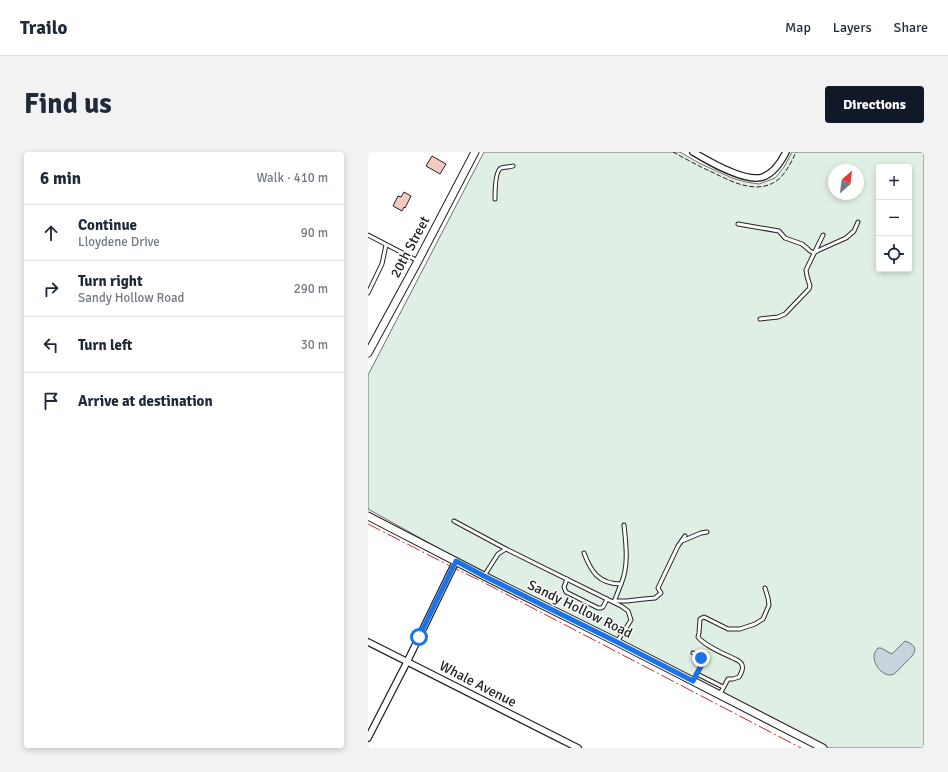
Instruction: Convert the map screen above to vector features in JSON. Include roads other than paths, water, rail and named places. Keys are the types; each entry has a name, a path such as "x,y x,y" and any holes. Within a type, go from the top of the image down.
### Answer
{"street":[{"name":"20th Street","path":"368,353 475,152"},
{"path":"693,152 731,172 756,178 768,174 777,167 786,152"},
{"name":"Sandy Hollow Road","path":"368,516 823,748"},
{"path":"368,738 456,561"},
{"name":"Whale Avenue","path":"368,642 578,748"}],"lane":[{"path":"495,199 496,177 499,170 501,168 514,166"},
{"path":"814,253 846,238 854,231 858,222"},
{"path":"738,224 779,231 785,238 802,244 814,253"},
{"path":"368,235 418,261"},
{"path":"760,319 778,317 785,314 809,289 810,286 806,270 823,235"},
{"path":"368,293 382,264 386,245"},
{"path":"454,521 506,549 614,602 628,611 631,620 617,642"},
{"path":"614,602 626,567 624,525"},
{"path":"682,541 707,532"},
{"path":"614,602 655,598 661,593 658,588 678,546 685,536"},
{"path":"484,576 498,554 506,549"},
{"path":"584,553 587,562 596,576 614,584 621,584"},
{"path":"567,579 564,587 566,592 598,608 603,607 607,599"},
{"path":"719,695 728,679 739,677 743,668 742,664 741,662 699,639 700,619 704,617 728,629 740,629 755,624 763,619 769,605 765,588"},
{"path":"693,653 701,658 702,664 693,681"},
{"path":"697,674 723,687"}]}
